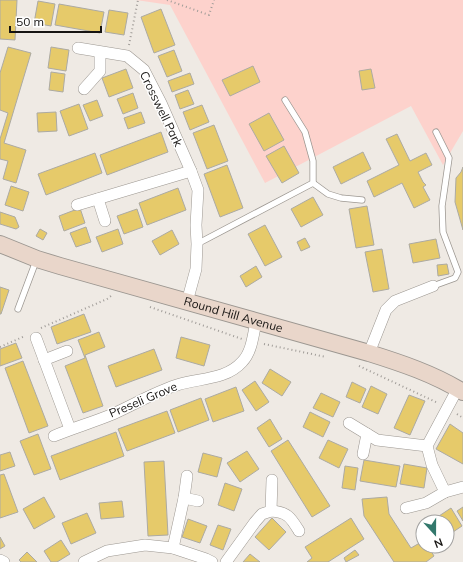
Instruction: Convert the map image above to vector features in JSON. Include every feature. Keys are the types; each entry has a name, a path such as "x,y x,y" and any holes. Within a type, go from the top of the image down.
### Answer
{"street":[{"path":"78,48 127,56"},
{"path":"84,89 100,71 100,52"},
{"name":"Crosswell Park","path":"127,56 144,70 161,103 198,190 196,225 198,244 196,268 187,302"},
{"path":"77,205 191,171"},
{"path":"98,199 105,221"},
{"name":"Round Hill Avenue","path":"0,244 37,259 369,353 403,364 460,390"},
{"path":"369,353 386,310 395,301 433,286"},
{"name":"Preseli Grove","path":"54,436 112,414 178,384 228,372 242,362 252,342 256,322"},
{"path":"34,334 70,429"},
{"path":"44,360 67,351"},
{"path":"445,492 432,465 427,446 447,407 460,390"},
{"path":"349,423 377,440 427,446"},
{"path":"363,454 367,434"},
{"path":"173,548 184,498 187,476"},
{"path":"272,480 272,511"},
{"path":"406,508 426,503 445,492 463,487"},
{"path":"184,498 198,500"},
{"path":"226,562 262,514 272,511 281,511 291,518 299,531"},
{"path":"84,562 107,552 144,545 173,548 199,556 212,562"},
{"path":"0,560 4,562"}],"lane":[{"path":"285,100 305,132 313,161 313,183"},
{"path":"433,286 455,278 458,272 443,232 442,206 449,158 436,132"},
{"path":"313,183 328,194 341,198 362,200"},
{"path":"198,244 313,183"},
{"path":"18,309 37,259"}],"path":[{"path":"127,56 138,0"},
{"path":"167,0 209,15 214,0"},
{"path":"0,346 34,334 107,300 113,294"},
{"path":"252,342 328,357"},
{"path":"357,365 447,407 463,418"}],"shaded area":[{"path":"136,0 463,0 463,131 443,165 411,106 265,183 170,5"}],"building":[{"path":"0,0 17,0 15,40 0,39"},
{"path":"38,1 55,4 51,26 34,23"},
{"path":"59,4 104,12 100,33 55,25"},
{"path":"161,9 175,45 154,53 141,17"},
{"path":"109,10 128,13 124,35 105,32"},
{"path":"8,47 31,53 4,143 26,150 16,183 3,179 8,161 0,159 0,139 8,113 0,110 0,73"},
{"path":"51,47 69,50 66,71 48,68"},
{"path":"174,50 182,71 167,77 158,56"},
{"path":"253,66 260,82 230,96 222,80"},
{"path":"126,69 133,88 109,97 102,78"},
{"path":"371,69 375,88 362,90 359,71"},
{"path":"51,72 65,74 63,92 49,90"},
{"path":"190,73 194,84 172,92 168,81"},
{"path":"188,90 194,104 180,109 175,95"},
{"path":"133,93 138,108 123,114 117,99"},
{"path":"97,100 103,116 90,121 83,105"},
{"path":"79,104 88,129 69,136 60,111"},
{"path":"202,105 209,122 190,130 183,112"},
{"path":"56,112 57,131 38,132 37,113"},
{"path":"141,112 145,123 128,129 124,118"},
{"path":"269,113 284,140 264,151 249,124"},
{"path":"214,125 228,161 207,169 193,133"},
{"path":"161,132 168,152 107,175 100,155"},
{"path":"397,134 410,161 426,153 432,165 418,172 426,185 423,187 430,200 414,208 402,183 374,197 367,181 399,165 386,139"},
{"path":"284,146 299,173 282,183 266,156"},
{"path":"363,152 371,169 341,184 333,167"},
{"path":"95,153 102,173 46,195 38,174"},
{"path":"227,165 243,208 220,217 204,174"},
{"path":"463,167 463,230 455,202 456,178"},
{"path":"11,186 29,192 23,211 5,205"},
{"path":"178,188 186,210 147,225 139,203"},
{"path":"313,197 323,215 301,227 291,209"},
{"path":"367,206 374,245 356,248 349,209"},
{"path":"80,208 85,223 64,231 59,216"},
{"path":"137,209 143,227 124,234 117,216"},
{"path":"0,212 15,217 19,227 16,229 0,224"},
{"path":"265,225 282,257 265,266 248,234"},
{"path":"86,227 91,242 76,247 70,233"},
{"path":"40,229 47,233 43,240 36,236"},
{"path":"118,229 123,244 102,252 96,237"},
{"path":"172,230 179,244 160,255 152,241"},
{"path":"305,238 310,247 301,251 297,242"},
{"path":"436,239 440,258 413,263 409,244"},
{"path":"382,249 389,289 373,292 365,252"},
{"path":"447,264 449,274 438,276 437,265"},
{"path":"256,266 262,277 246,287 240,276"},
{"path":"0,287 9,290 1,314 0,314"},
{"path":"84,314 91,332 57,344 51,327"},
{"path":"99,332 105,347 85,355 103,406 83,413 65,366 85,358 78,340"},
{"path":"181,337 210,345 204,366 176,358"},
{"path":"16,343 22,358 0,366 0,349"},
{"path":"154,349 162,370 116,387 108,366"},
{"path":"23,361 48,426 29,433 5,368"},
{"path":"270,369 291,382 282,396 262,383"},
{"path":"255,381 269,402 256,411 242,390"},
{"path":"352,382 366,389 360,403 346,397"},
{"path":"371,386 387,394 378,414 362,407"},
{"path":"236,387 244,411 213,422 205,399"},
{"path":"321,393 340,402 333,417 313,408"},
{"path":"409,395 425,401 410,435 394,428"},
{"path":"201,398 209,420 178,432 170,410"},
{"path":"167,411 175,433 127,451 118,429"},
{"path":"310,412 330,422 323,437 303,427"},
{"path":"270,419 282,439 269,447 257,428"},
{"path":"450,424 463,433 463,464 436,449"},
{"path":"116,432 124,456 60,480 51,456"},
{"path":"38,434 51,469 34,475 20,441"},
{"path":"288,440 330,506 312,517 271,451"},
{"path":"328,440 348,449 339,468 319,458"},
{"path":"247,451 259,469 240,482 227,463"},
{"path":"10,452 15,466 0,471 0,455"},
{"path":"203,453 222,458 217,477 198,472"},
{"path":"364,460 400,466 396,487 360,481"},
{"path":"164,461 168,535 148,536 144,462"},
{"path":"404,464 427,468 424,488 400,484"},
{"path":"345,466 358,468 355,490 342,488"},
{"path":"4,474 18,512 0,518 0,475"},
{"path":"225,483 242,489 234,511 218,505"},
{"path":"44,497 55,517 34,529 23,509"},
{"path":"387,497 389,514 411,548 415,546 415,554 433,554 434,556 426,562 394,562 364,516 362,499"},
{"path":"122,501 124,517 101,519 99,503"},
{"path":"463,507 463,521 457,511"},
{"path":"451,508 455,514 442,514"},
{"path":"87,513 96,533 71,544 62,523"},
{"path":"455,515 462,526 455,531"},
{"path":"272,518 286,532 269,550 255,537"},
{"path":"351,518 364,539 328,562 307,562 312,558 305,547"},
{"path":"188,519 207,526 200,543 182,537"},
{"path":"218,525 231,529 223,550 210,545"},
{"path":"0,537 5,546 0,549"},
{"path":"61,540 70,554 57,562 51,562 44,551"},
{"path":"355,550 359,555 346,562 344,558"},
{"path":"27,552 37,562 21,562 19,560"},
{"path":"250,554 260,562 243,562"}]}
